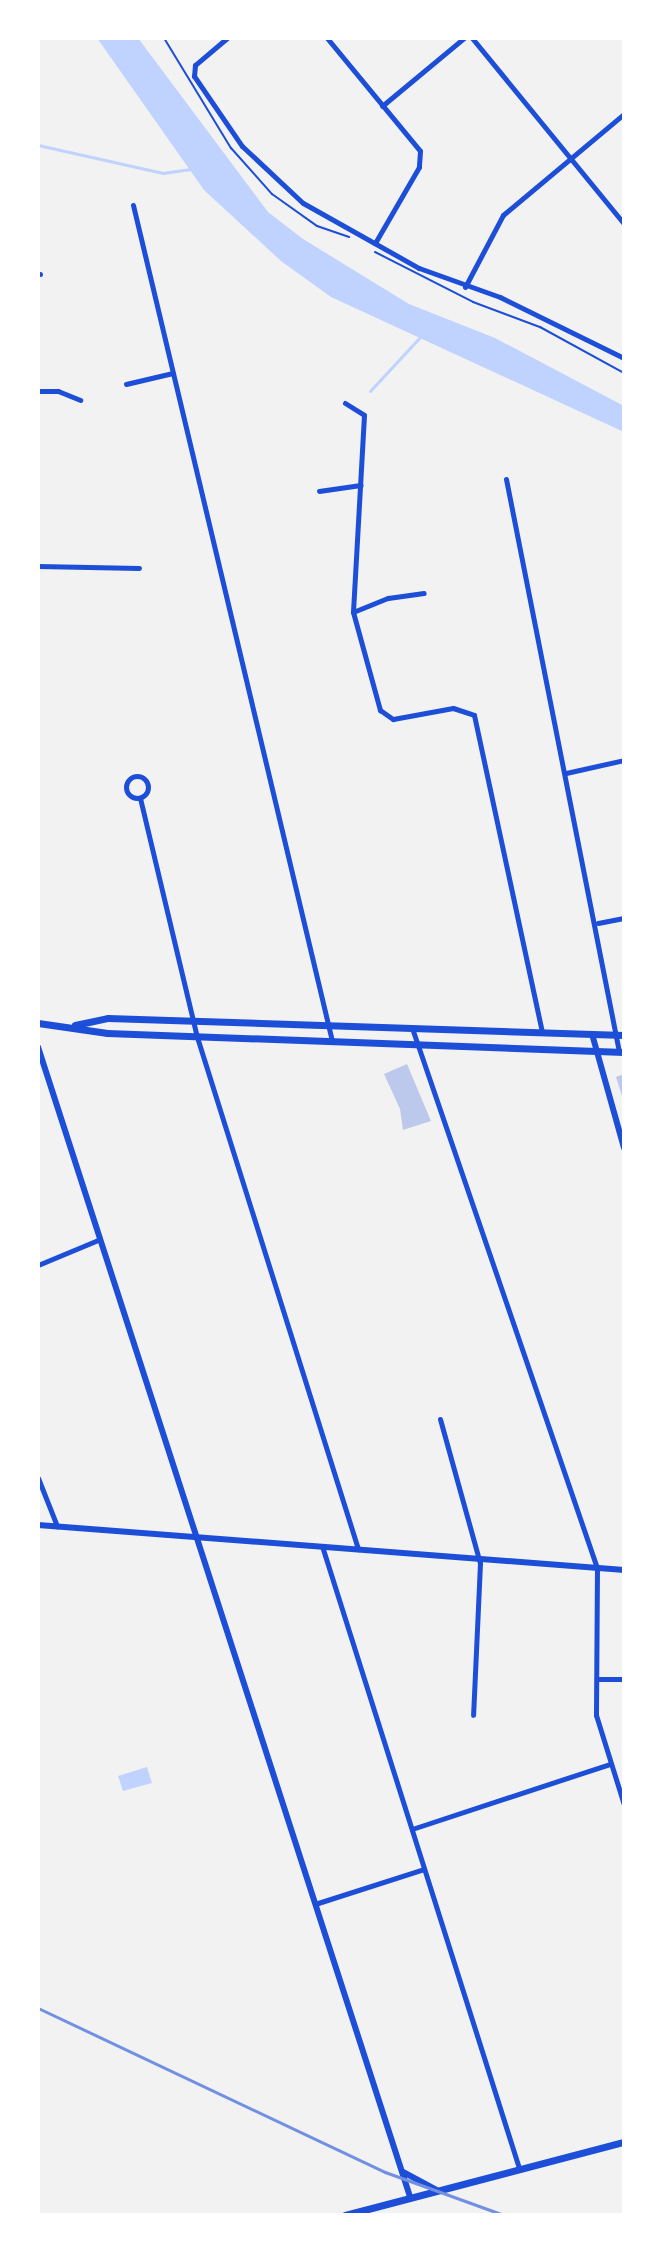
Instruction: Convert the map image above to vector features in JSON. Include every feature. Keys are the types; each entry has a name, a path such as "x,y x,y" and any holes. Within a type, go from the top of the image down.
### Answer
{"main road":[{"path":"73,1025 108,1018 622,1035"},
{"path":"38,1023 73,1025 107,1033 621,1052"},
{"path":"345,2215 624,2142"}],"street":[{"path":"227,38 195,65 194,76 242,146 303,203 465,287 500,297 624,358"},
{"path":"327,38 420,151 419,167 375,243"},
{"path":"382,106 464,38"},
{"path":"472,38 624,224"},
{"path":"465,287 503,215 624,114"},
{"path":"133,205 332,1042"},
{"path":"126,384 173,373"},
{"path":"38,391 58,391 80,400"},
{"path":"345,403 364,415 353,612 380,710 393,719 453,708 474,715 542,1031"},
{"path":"506,479 622,1035 621,1052"},
{"path":"319,491 361,485"},
{"path":"38,566 139,568"},
{"path":"353,612 388,598 424,593"},
{"path":"566,773 624,760"},
{"path":"140,798 126,789 133,777 148,784 140,798 197,1037 358,1549"},
{"path":"597,924 624,918"},
{"path":"412,1028 597,1568 596,1715 624,1805"},
{"path":"592,1034 593,1051 624,1148"},
{"path":"38,1047 98,1240 318,1903 410,2197"},
{"path":"38,1265 98,1240"},
{"path":"440,1419 479,1558 473,1715"},
{"path":"38,1478 57,1526"},
{"path":"38,1525 624,1570"},
{"path":"322,1546 519,2168"},
{"path":"598,1679 624,1679"},
{"path":"412,1829 610,1764"},
{"path":"318,1903 424,1869"},
{"path":"403,2172 437,2190"}],"path":[{"path":"164,38 231,148 272,194 317,226 360,243"},
{"path":"370,249 473,302 540,327 624,373"}],"water":[{"path":"97,38 138,38 268,212 303,239 409,304 495,338 624,406 624,432 331,297 281,261 204,190"},
{"path":"147,1767 152,1783 123,1791 118,1776"}],"building":[{"path":"407,1064 431,1121 403,1130 400,1109 384,1074"},
{"path":"624,1074 624,1095 622,1096 616,1077"}],"waterway":[{"path":"38,145 163,173 191,169"},
{"path":"370,391 422,335"}],"railway":[{"path":"38,2008 385,2172 504,2215"}]}
